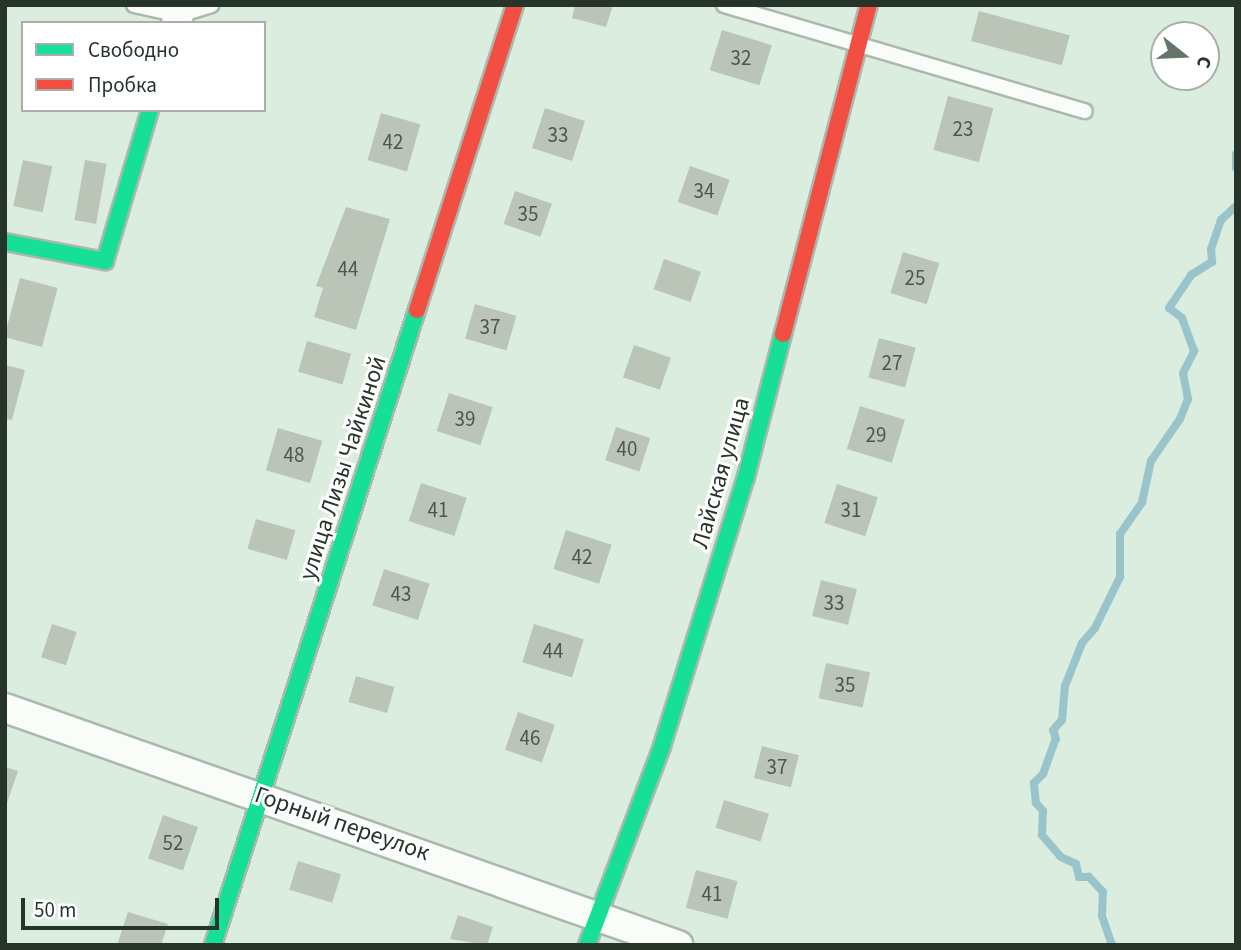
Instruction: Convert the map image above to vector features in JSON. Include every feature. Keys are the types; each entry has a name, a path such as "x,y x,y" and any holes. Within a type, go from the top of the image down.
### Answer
{"street":[{"name":"улица Лизы Чайкиной","path":"213,945 515,5"},
{"name":"Лайская улица","path":"587,945 595,917 662,746 746,477 803,271 869,5"},
{"path":"5,242 105,261 149,112"},
{"name":"Горный переулок","path":"5,708 262,795 678,945"}],"lane":[{"path":"134,5 178,19 212,5"},
{"path":"724,5 858,42 1085,111"}],"building":[{"path":"575,5 613,5 606,27 572,18"},
{"path":"979,11 1070,35 1062,65 971,41"},
{"path":"722,30 772,45 759,85 710,70"},
{"path":"948,96 993,108 979,162 934,150"},
{"path":"545,108 585,121 572,161 532,148"},
{"path":"381,113 420,124 407,171 367,160"},
{"path":"23,160 52,166 43,212 13,206"},
{"path":"85,160 107,164 96,224 74,220"},
{"path":"690,166 730,180 717,216 678,202"},
{"path":"515,191 552,204 540,237 504,224"},
{"path":"346,207 390,219 356,330 314,317 323,288 316,286"},
{"path":"903,252 939,263 927,304 890,293"},
{"path":"664,259 701,272 690,302 654,289"},
{"path":"20,278 58,288 42,347 5,337"},
{"path":"475,304 516,316 506,350 465,339"},
{"path":"879,338 916,348 905,387 868,378"},
{"path":"307,341 351,354 342,384 298,372"},
{"path":"634,345 671,358 660,390 623,377"},
{"path":"5,365 25,370 12,420 5,419"},
{"path":"449,393 493,407 480,445 437,431"},
{"path":"860,406 905,420 892,463 847,449"},
{"path":"616,427 650,438 639,471 605,460"},
{"path":"278,428 322,441 310,483 266,470"},
{"path":"421,483 467,498 454,536 409,521"},
{"path":"837,484 878,497 865,536 824,523"},
{"path":"256,519 295,530 287,560 247,549"},
{"path":"566,530 612,545 599,584 553,569"},
{"path":"384,569 430,584 418,620 372,605"},
{"path":"821,580 857,589 848,625 812,616"},
{"path":"52,624 77,632 66,665 41,657"},
{"path":"534,624 584,639 572,677 522,662"},
{"path":"826,663 870,672 863,708 819,698"},
{"path":"356,676 394,687 387,713 349,702"},
{"path":"518,712 555,725 542,763 505,750"},
{"path":"762,746 799,755 791,787 754,778"},
{"path":"5,767 18,771 7,803 5,803"},
{"path":"724,800 769,814 760,841 716,828"},
{"path":"163,815 198,827 183,871 148,858"},
{"path":"298,861 341,874 332,903 289,890"},
{"path":"696,870 738,881 727,919 686,908"},
{"path":"128,912 168,924 161,945 117,945"},
{"path":"458,915 493,927 487,945 450,939"}],"waterway":[{"path":"1236,154 1236,168"},
{"path":"1112,945 1102,916 1103,892 1089,877 1079,877 1076,864 1061,857 1042,835 1043,811 1036,803 1034,783 1043,774 1056,739 1053,730 1062,720 1065,686 1082,643 1095,628 1120,577 1120,534 1142,502 1151,461 1180,419 1188,399 1183,373 1194,351 1182,318 1169,308 1191,275 1212,262 1211,249 1221,220 1236,206"}],"traffic: fast":[{"path":"5,242 105,261 149,112"},
{"path":"213,945 417,310"},
{"path":"587,945 662,746 746,477 783,334"}],"traffic: jam":[{"path":"417,310 515,5"},
{"path":"783,334 869,5"}]}
